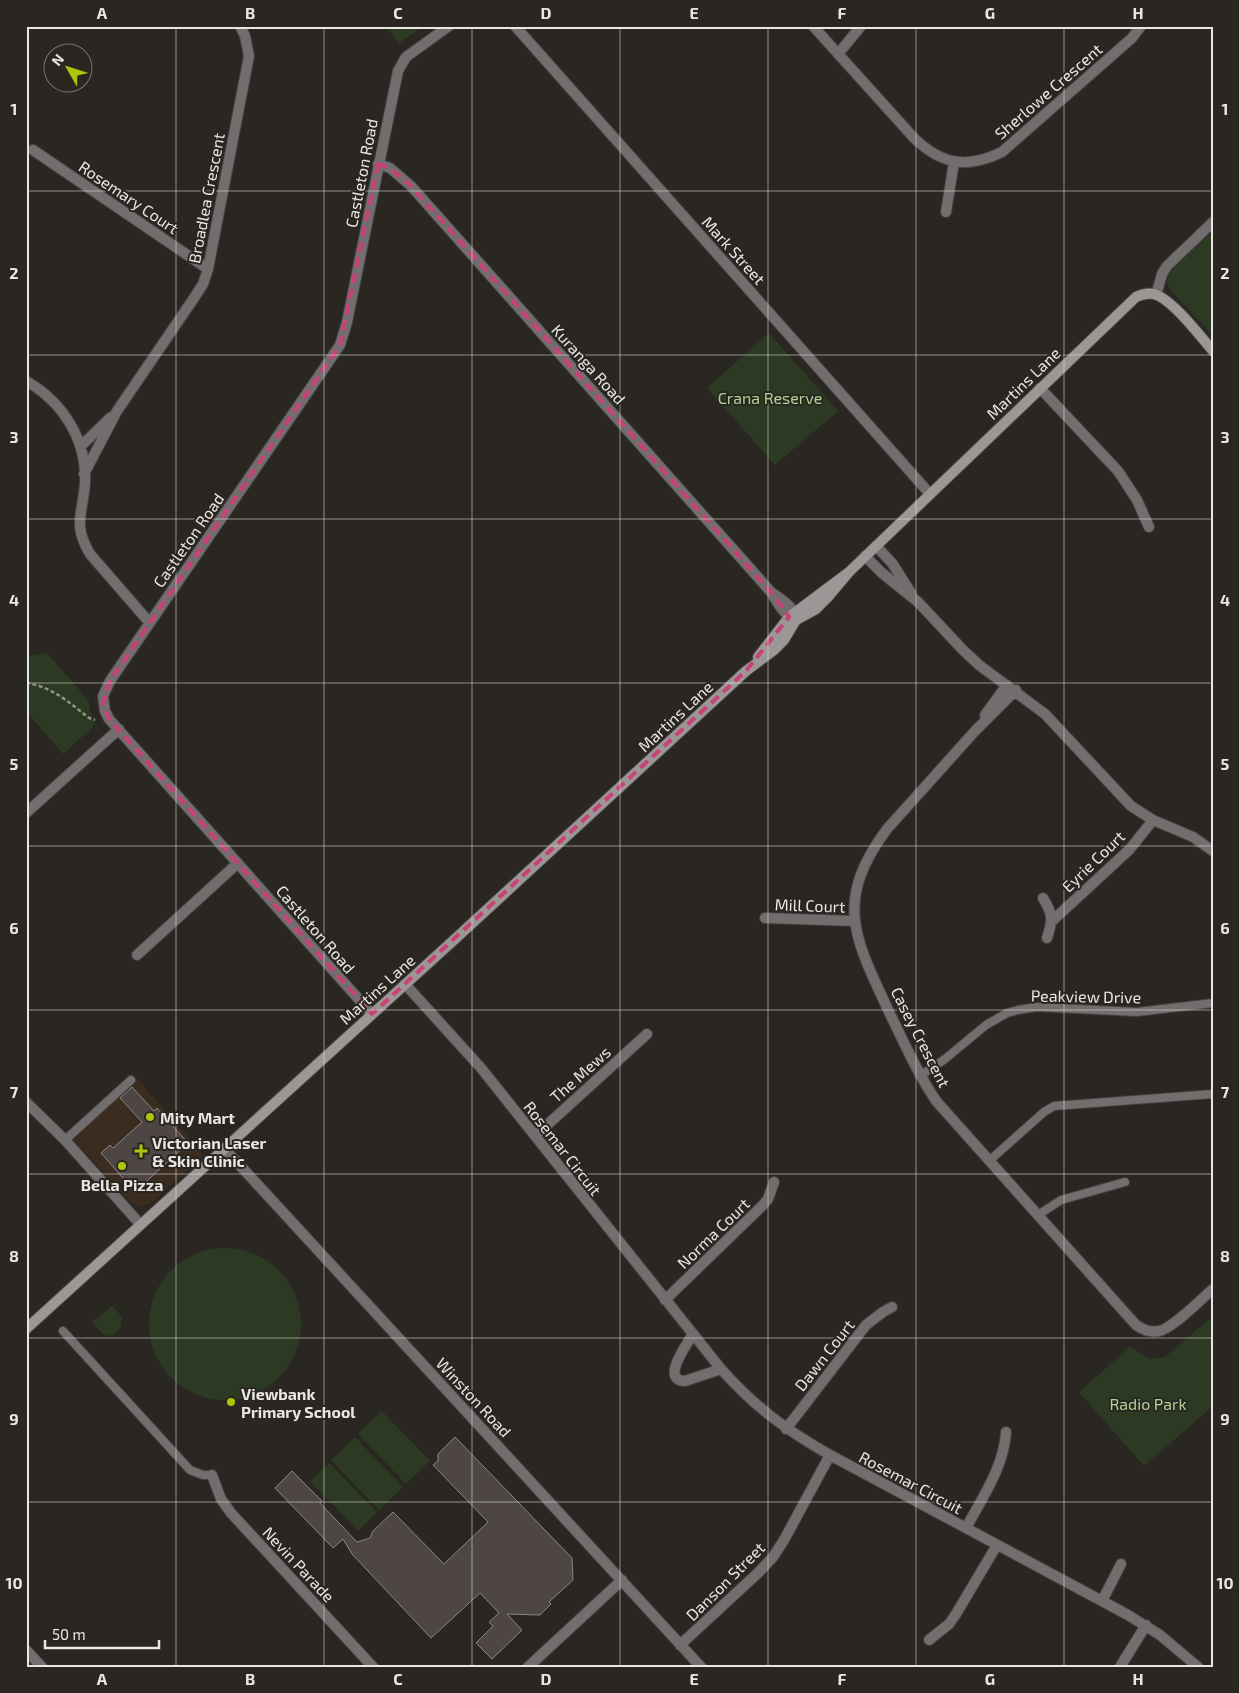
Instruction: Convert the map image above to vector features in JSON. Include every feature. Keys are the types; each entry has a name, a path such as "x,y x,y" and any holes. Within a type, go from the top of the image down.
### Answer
{"street":[{"name":"Broadlea Crescent","path":"84,474 117,411 194,298 208,269 249,56 245,36 240,26"},
{"name":"Castleton Road","path":"372,1014 118,729 105,711 103,696 110,681 149,622 340,345 347,322 398,71 406,57 449,26"},
{"name":"Mark Street","path":"515,26 930,494"},
{"name":"Sherlowe Crescent","path":"813,26 925,149 939,158 954,162 977,161 990,158 1002,152 1132,38 1141,26"},
{"path":"838,54 861,26"},
{"name":"Rosemary Court","path":"33,150 208,269"},
{"path":"946,212 954,162"},
{"name":"Kuranga Road","path":"378,164 390,168 411,186 771,592 780,608 793,616"},
{"path":"1213,222 1166,266 1156,295 1168,302 1213,351"},
{"name":"Martins Lane","path":"26,1329 746,671 774,650 784,640 793,616 816,609 865,556 1136,297 1142,294 1156,295"},
{"path":"26,381 42,392 62,411 81,446"},
{"path":"1040,388 1118,471 1137,500 1149,527"},
{"name":"Broadlea Crescent","path":"117,411 81,446 85,484 79,521 80,533 90,554 149,622"},
{"path":"876,546 892,563 918,602"},
{"path":"865,556 882,573 918,602 979,665 1045,714 1123,799 1152,820 1193,837 1213,851"},
{"name":"Casey Crescent","path":"1011,688 875,845 865,863 855,897 855,921 859,943 920,1076 938,1102 1136,1325 1147,1331 1160,1331 1167,1328 1213,1289"},
{"path":"26,813 118,729"},
{"name":"Eyrie Court","path":"1052,922 1130,849 1152,820"},
{"path":"137,955 238,863"},
{"name":"Eyrie Court","path":"1044,898 1051,911 1052,922 1047,938"},
{"name":"Mill Court","path":"765,918 855,921"},
{"name":"Rosemar Circuit","path":"405,984 480,1068 692,1335 754,1403 786,1429 830,1455 1146,1625 1172,1643 1198,1667"},
{"name":"The Mews","path":"534,1136 647,1034"},
{"path":"26,1102 65,1140 140,1224"},
{"name":"Winston Road","path":"224,1148 701,1667"},
{"name":"Norma Court","path":"665,1300 762,1206 768,1199 774,1182"},
{"name":"Dawn Court","path":"786,1429 866,1325 892,1307"},
{"path":"692,1335 674,1366 676,1378 680,1381 685,1381 721,1369"},
{"path":"966,1528 998,1468 1005,1446 1006,1432"},
{"name":"Danson Street","path":"680,1645 760,1572 773,1557 830,1455"},
{"name":"Nevin Parade","path":"212,1475 222,1499 231,1513 373,1667"},
{"path":"930,1640 952,1619 997,1545"},
{"path":"1102,1600 1121,1564"},
{"path":"528,1667 622,1580"},
{"path":"1120,1667 1146,1625"},
{"path":"26,1650 42,1667"}],"lane":[{"name":"Peakview Drive","path":"920,1076 945,1059 986,1025 1007,1013 1018,1010 1037,1007 1137,1012 1213,1003"},
{"path":"65,1140 131,1080"},
{"path":"989,1161 1044,1112 1054,1106 1213,1094"},
{"path":"1038,1215 1061,1200 1125,1182"},
{"path":"63,1332 190,1470 203,1476 212,1475"}],"path":[{"path":"26,682 43,686 54,692 89,718 95,720"}],"highlighted area":[{"path":"378,164 390,168 411,186 771,592 789,617 746,671 372,1014 109,719 103,703 110,681 340,345"}],"shaded area":[{"path":"132,1073 204,1155 151,1203 143,1206 138,1206 129,1201 68,1133"}],"green space":[{"path":"385,26 424,26 399,43"},
{"path":"1213,232 1213,336 1169,288 1167,281 1169,275 1179,262"},
{"name":"Crana Reserve","path":"769,333 838,411 775,465 707,388"},
{"path":"47,653 89,701 93,721 93,727 63,754 26,711 26,656"},
{"path":"225,1248 240,1249 254,1254 279,1270 295,1295 300,1309 300,1339 295,1353 279,1378 254,1394 240,1399 225,1400 210,1399 196,1394 171,1378 155,1353 150,1339 149,1324 150,1309 155,1295 171,1270 196,1254 210,1249"},
{"path":"112,1306 122,1317 120,1329 112,1336 104,1335 92,1322"},
{"name":"Radio Park","path":"1213,1316 1213,1406 1144,1466 1079,1392 1130,1347 1149,1359 1165,1357"},
{"path":"382,1411 430,1461 406,1484 358,1434"},
{"path":"355,1437 403,1487 379,1510 331,1460"},
{"path":"329,1463 377,1512 358,1531 310,1481"}],"building":[{"path":"132,1087 154,1111 157,1108 188,1143 135,1192 101,1153 110,1145 113,1148 142,1122 120,1098"},
{"path":"455,1437 572,1558 573,1580 549,1602 551,1604 540,1615 507,1614 522,1630 492,1659 476,1643 493,1626 489,1622 499,1613 480,1593 431,1638 352,1554 343,1539 333,1548 275,1488 292,1471 322,1501 320,1503 357,1542 370,1538 373,1531 393,1512 444,1564 488,1522 433,1465 438,1461 438,1454"}],"place":[{"name":"Mity Mart","path":"150,1117"},
{"name":"Victorian Laser & Skin Clinic","path":"141,1151"},
{"name":"Bella Pizza","path":"122,1166"},
{"name":"Viewbank Primary School","path":"231,1402"}]}
